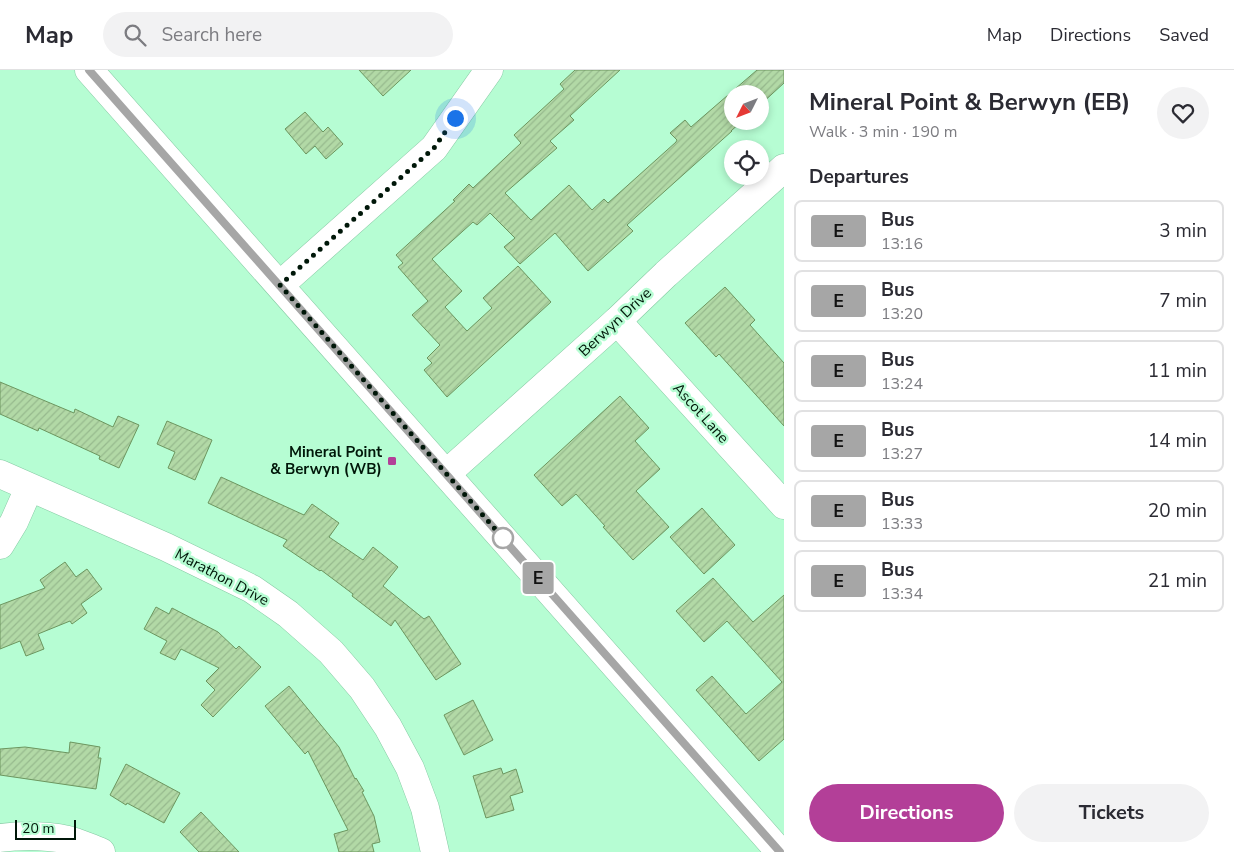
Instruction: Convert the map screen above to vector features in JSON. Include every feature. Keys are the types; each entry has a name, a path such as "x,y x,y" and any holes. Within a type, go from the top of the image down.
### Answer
{"street":[{"path":"89,70 780,852"},
{"path":"280,285 434,148 488,70"},
{"name":"Berwyn Drive","path":"446,474 784,168"},
{"name":"Ascot Lane","path":"617,321 784,505"},
{"name":"Marathon Drive","path":"0,474 166,547 252,589 288,614 331,652 362,688 388,727 410,768 425,808 435,852"},
{"path":"0,545 14,522 29,488"},
{"path":"0,838 14,836 46,837 74,842 101,852"}],"building":[{"path":"359,70 411,70 383,96"},
{"path":"575,70 620,70 570,116 574,120 550,141 557,148 505,193 531,220 569,185 592,210 604,199 608,203 676,142 677,140 670,133 685,120 691,127 724,98 724,130 732,131 627,225 633,231 588,271 555,233 520,264 504,247 515,238 490,213 477,225 473,222 432,259 462,291 445,307 467,331 492,308 483,298 518,266 551,302 447,397 424,370 432,363 427,358 440,345 412,315 428,301 398,267 403,263 396,255 455,201 453,200 469,184 473,188 521,143 514,135 564,89 560,84"},
{"path":"757,70 784,70 784,83 769,97 769,85 740,85"},
{"path":"305,112 323,132 328,127 343,144 326,159 315,146 306,154 285,129"},
{"path":"725,287 755,320 750,325 784,363 784,426 719,354 716,357 685,323"},
{"path":"0,382 74,413 75,409 113,427 118,416 139,425 119,468 99,459 100,456 39,428 38,431 0,414"},
{"path":"620,396 649,428 635,441 660,469 636,491 669,527 633,560 576,494 562,506 534,475"},
{"path":"167,421 212,440 195,480 168,468 175,452 157,444"},
{"path":"221,477 304,515 312,504 339,523 329,537 363,560 373,547 398,567 383,586 424,619 429,616 461,664 436,680 395,620 391,626 321,570 283,546 287,540 208,503"},
{"path":"702,508 735,545 704,574 670,537"},
{"path":"65,562 76,577 87,569 102,589 81,604 87,613 72,624 70,621 38,634 44,649 26,656 20,641 0,649 0,605 45,588 40,580"},
{"path":"713,578 753,622 784,595 784,739 759,761 696,690 712,676 746,714 782,682 727,621 704,642 676,611"},
{"path":"156,607 169,614 172,608 218,632 236,649 239,646 261,667 213,717 201,705 215,690 206,681 219,668 181,649 175,660 160,653 167,641 144,629"},
{"path":"289,686 339,747 355,779 364,791 362,792 374,816 380,842 372,844 374,852 339,852 334,834 348,830 308,751 305,754 265,706"},
{"path":"473,700 493,740 464,755 444,715"},
{"path":"70,742 100,747 98,758 101,758 96,789 0,775 0,749 25,747 69,753"},
{"path":"126,764 180,793 164,823 127,803 126,805 110,795"},
{"path":"501,768 503,774 516,769 523,792 510,796 514,810 486,818 473,776"},
{"path":"201,812 239,852 199,852 180,832"}],"bus line":[{"name":"E","path":"89,70 780,852"}],"place":[{"name":"Mineral Point & Berwyn (WB)","path":"392,461"}],"route":[{"path":"455,118 434,148 280,285 503,538"}]}
